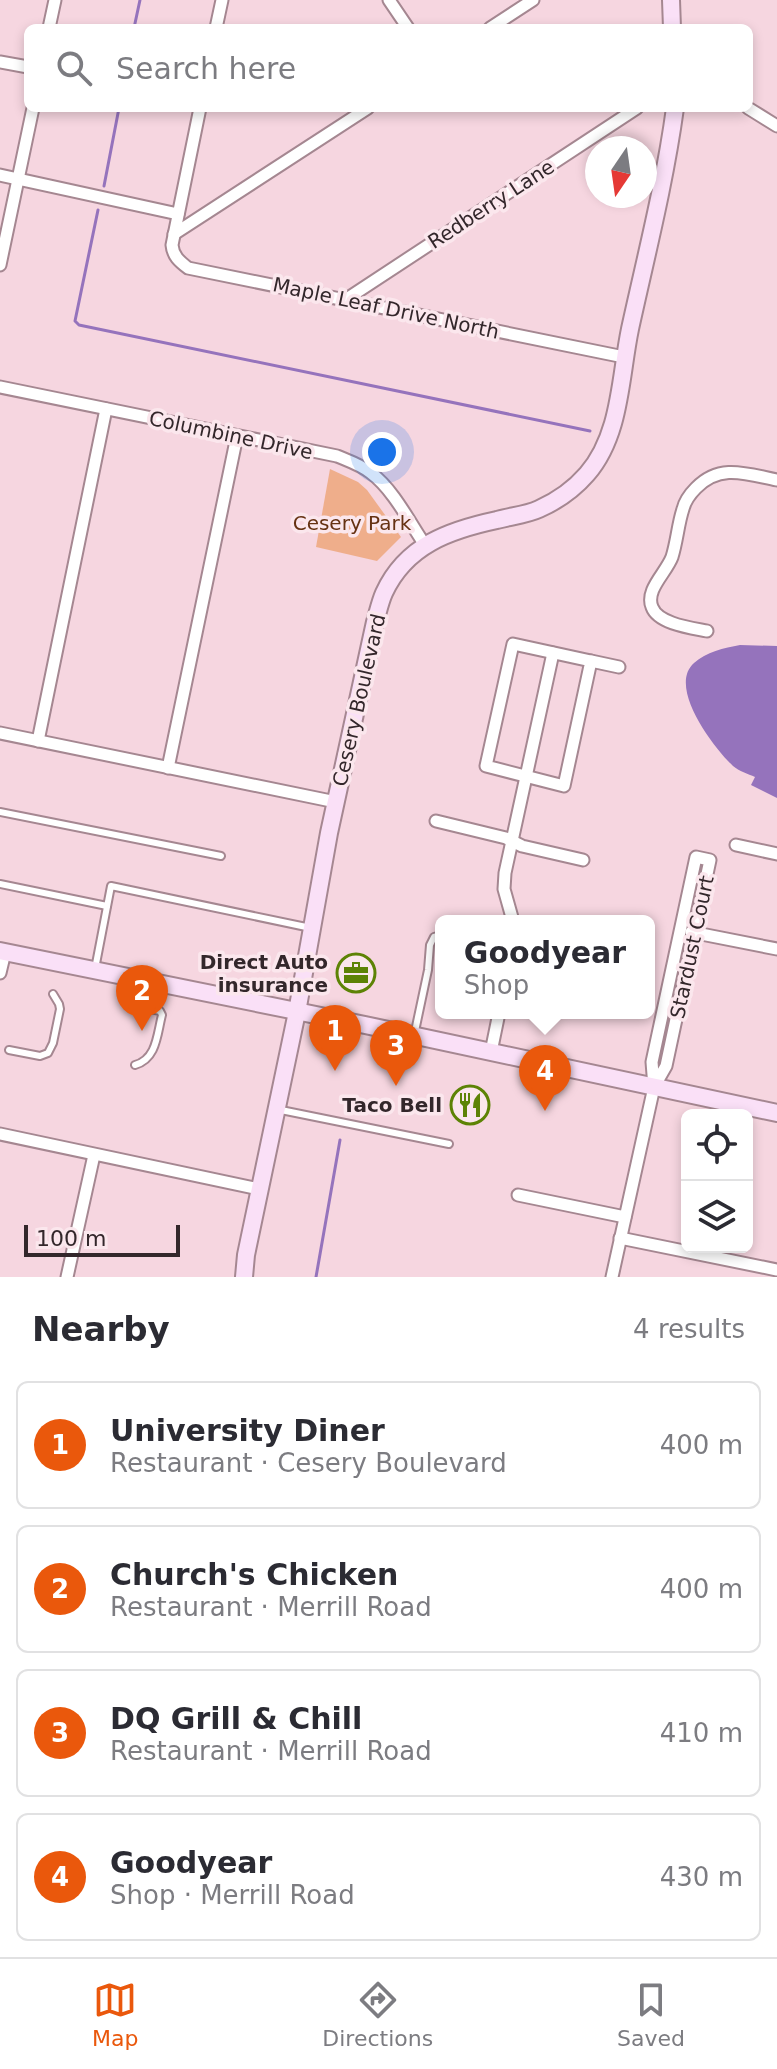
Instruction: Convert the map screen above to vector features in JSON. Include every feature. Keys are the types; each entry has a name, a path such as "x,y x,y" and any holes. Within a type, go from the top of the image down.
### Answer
{"main road":[{"path":"671,0 672,24"},
{"name":"Cesery Boulevard","path":"244,1277 336,802 383,595 406,561 425,545 459,528 536,510 572,489 600,456 609,435 674,112"},
{"path":"2,951 777,1113"}],"street":[{"path":"50,24 55,0"},
{"path":"217,24 222,0"},
{"path":"389,0 405,24"},
{"path":"496,24 533,0"},
{"path":"0,62 24,66"},
{"path":"753,111 777,126"},
{"path":"0,265 32,112"},
{"path":"174,234 199,112"},
{"path":"174,234 362,112"},
{"name":"Redberry Lane","path":"345,300 631,112"},
{"path":"0,175 178,214"},
{"name":"Maple Leaf Drive North","path":"174,234 173,253 188,268 624,357"},
{"name":"Columbine Drive","path":"0,387 337,456 373,474 389,491 425,545"},
{"path":"38,741 106,409"},
{"path":"168,768 237,436"},
{"path":"707,631 672,623 656,614 651,606 651,594 671,559 684,505 705,478 722,472 739,472 777,480"},
{"path":"591,661 564,786 486,766 513,644 619,667"},
{"path":"511,915 504,889 505,873 553,653"},
{"path":"0,733 336,802"},
{"path":"436,821 583,860"},
{"path":"736,845 777,854"},
{"name":"Stardust Court","path":"696,857 710,860 666,1066 654,1087 652,1062 696,857"},
{"path":"680,930 777,949"},
{"path":"0,973 2,951"},
{"path":"491,1052 498,1019"},
{"path":"612,1277 654,1087"},
{"path":"0,1134 259,1189"},
{"path":"67,1277 94,1155"},
{"path":"518,1195 625,1217"},
{"path":"620,1238 777,1270"}],"lane":[{"path":"0,812 221,856"},
{"path":"0,884 107,906"},
{"path":"95,970 111,886 311,928"},
{"path":"414,1036 430,945 435,937"},
{"path":"9,1050 40,1056 48,1053 60,1009 53,994"},
{"path":"132,1005 156,1009 162,1015 153,1053 143,1063 135,1065"},
{"path":"276,1109 449,1144"}],"green space":[{"name":"Cesery Park","path":"330,469 358,482 367,490 401,537 377,561 316,547"}],"shaded area":[{"path":"740,645 777,646 777,798 751,785 755,777 735,768 725,757 705,732 689,701 687,674 694,663 710,653"}],"waterway":[{"path":"135,24 140,0"},
{"path":"104,186 118,112"},
{"path":"98,210 75,321 79,325 590,431"},
{"path":"316,1277 340,1140"}],"place":[{"name":"Direct Auto insurance","path":"356,973"},
{"name":"Church's Chicken","path":"142,1031"},
{"name":"University Diner","path":"335,1071"},
{"name":"DQ Grill & Chill","path":"396,1086"},
{"name":"Taco Bell","path":"470,1105"},
{"name":"Goodyear","path":"545,1111"}]}
